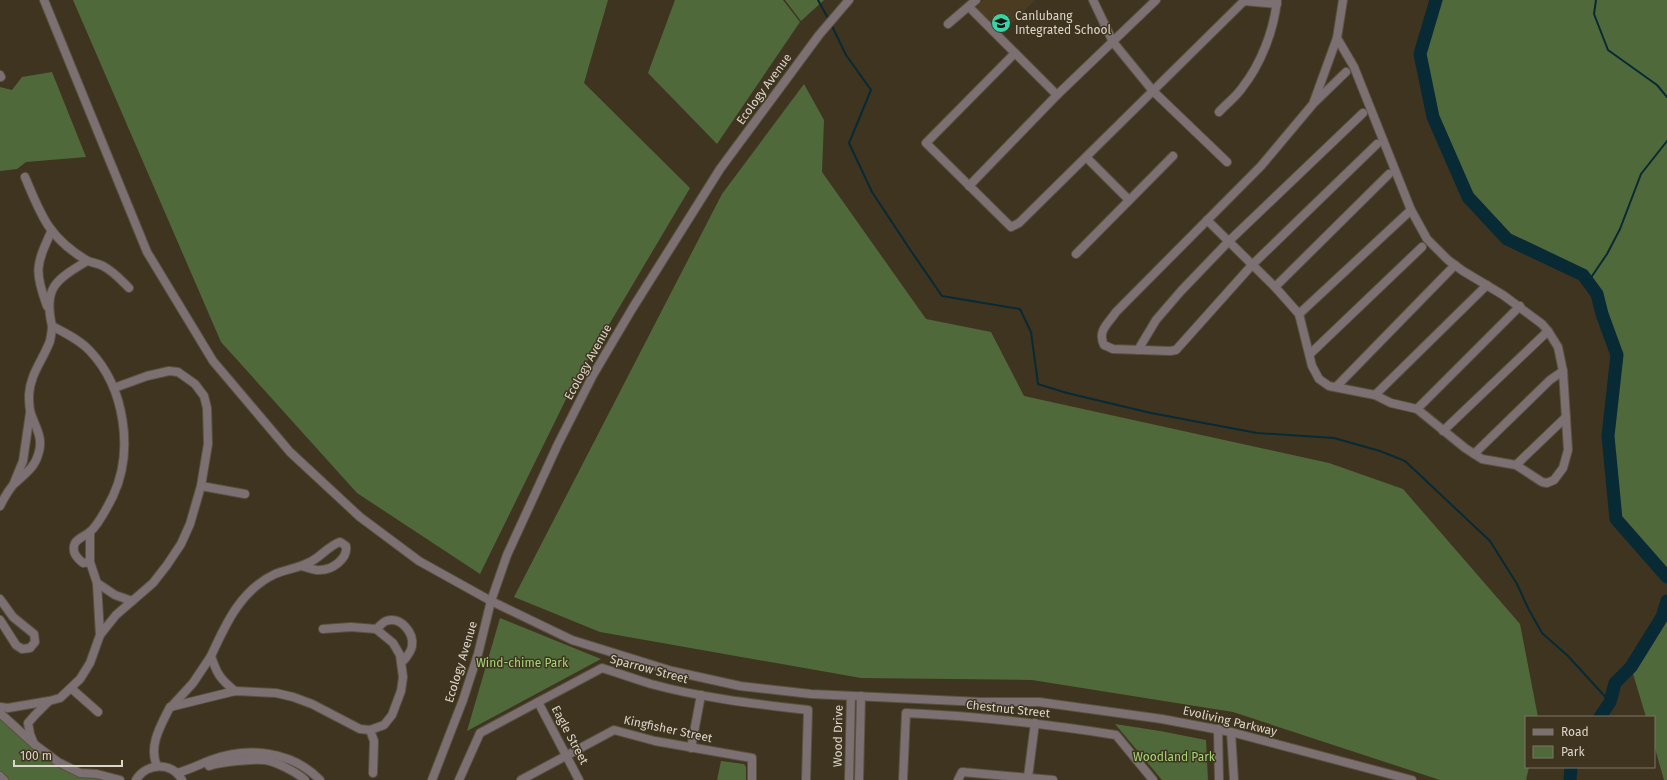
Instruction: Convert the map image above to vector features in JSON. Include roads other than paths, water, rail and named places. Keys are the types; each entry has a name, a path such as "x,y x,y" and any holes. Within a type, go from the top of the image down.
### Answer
{"street":[{"name":"Evoliving Parkway","path":"44,0 148,252 213,361 290,452 360,517 419,561 491,601 572,640 672,671 740,686 811,694 981,702 1040,702 1162,719 1231,732 1412,780"},
{"path":"948,24 976,0"},
{"path":"1093,0 1113,42 1153,90 1227,162"},
{"path":"969,186 1057,95 1156,0"},
{"path":"1313,104 1337,38 1344,0"},
{"name":"Ecology Avenue","path":"432,780 463,700 478,654 491,601 507,555 558,444 593,375 632,309 720,169 819,35 848,1"},
{"path":"1015,52 926,143 1010,227 1019,223 1244,1 1277,2 1271,30 1257,64 1242,88 1219,112"},
{"path":"969,7 1057,95"},
{"path":"1207,220 1275,287 1299,314 1312,366 1319,379 1329,386 1375,395 1391,403 1417,409 1474,454 1482,458 1516,465 1542,482 1548,483 1554,480 1563,468 1568,450 1563,371 1558,347 1548,331 1520,306 1455,265 1427,239 1411,210 1354,67 1337,38"},
{"path":"1346,72 1313,104 1261,166 1116,312 1102,332 1101,338 1104,345 1113,349 1176,350 1252,265 1377,144"},
{"path":"1138,350 1156,320 1228,242 1363,114"},
{"path":"1076,254 1173,156"},
{"path":"1086,157 1129,200"},
{"path":"1275,287 1389,174"},
{"path":"25,177 42,216 51,232 87,261 102,265 108,269 129,288"},
{"path":"1299,314 1411,210"},
{"path":"14,485 23,461 30,412 30,384 33,373 50,340 52,326 48,308 39,286 38,266 51,232"},
{"path":"1310,354 1422,247"},
{"path":"48,308 51,290 62,278 87,261"},
{"path":"1336,387 1455,265"},
{"path":"1375,395 1487,285"},
{"path":"1417,409 1520,306"},
{"path":"52,326 90,351 114,388 124,425 125,449 121,475 113,496 90,532 76,542 74,549 75,556 83,563 90,562"},
{"path":"1443,431 1548,331"},
{"path":"0,707 8,708 49,701 60,698 72,689 80,680 90,663 100,635 116,614 153,583 181,544 190,524 201,486 208,444 207,408 204,396 196,384 178,372 169,371 147,376 114,388"},
{"path":"1474,454 1550,380 1563,371"},
{"path":"0,506 4,497 35,463 39,453 39,430 30,412"},
{"path":"1516,465 1566,417"},
{"path":"201,486 245,494"},
{"path":"90,532 90,562 98,583 100,635"},
{"path":"156,766 154,761 155,737 170,707 194,683 211,656 233,611 245,596 275,574 312,562 333,545 340,542 346,546 347,551 343,558 328,569 319,570 301,566"},
{"path":"98,583 115,595 132,601"},
{"path":"0,599 13,618 34,634 35,642 30,648 22,649 16,645 0,620"},
{"path":"376,629 386,621 396,621 403,624 409,630 412,637 412,646 410,653 404,660 402,660"},
{"path":"170,707 235,691 276,693 312,704 360,730 370,730 384,725 392,716 401,691 403,677 402,660 400,654 392,643 376,629 351,627 323,629"},
{"path":"211,656 216,670 222,680 235,691"},
{"name":"Sparrow Street","path":"459,780 480,733 602,668 652,684 701,694 757,704 808,710 806,780"},
{"path":"72,689 98,712"},
{"path":"691,748 701,694"},
{"name":"Wood Drive","path":"851,696 849,778 859,778 861,696"},
{"path":"34,744 28,724 49,701"},
{"name":"Eagle Street","path":"538,702 580,780"},
{"path":"0,713 34,744 58,762 80,773 97,774 120,780"},
{"name":"Chestnut Street","path":"903,780 906,713 951,715 1035,723 1116,735 1153,780"},
{"path":"1028,777 1035,723"},
{"path":"1218,729 1219,780"},
{"path":"370,730 374,741 373,773"},
{"name":"Kingfisher Street","path":"522,780 614,730 655,741 752,758 752,780"},
{"path":"1231,732 1234,780"},
{"path":"179,777 212,759 230,754 254,751 284,757 307,769 320,780"},
{"path":"179,777 217,763 266,760 300,775 305,780"},
{"path":"136,780 145,770 156,766 164,766 179,777"},
{"path":"958,780 962,772 1053,780"},
{"path":"0,776 4,780"}],"waterway":[{"path":"818,0 829,20"},
{"path":"1436,0 1420,54 1433,117 1468,197 1507,239 1583,275 1597,294 1602,314 1617,355 1608,436 1616,519 1667,577"},
{"path":"1596,0 1594,14 1608,50 1657,85 1667,97"},
{"path":"831,24 846,55 871,90 849,143 872,192 942,296 1020,309 1031,332 1038,384 1067,393 1151,413 1257,433 1334,438 1380,451 1405,461 1490,541 1517,584 1542,633 1568,656 1610,702"},
{"path":"1588,282 1607,254 1620,229 1641,174 1667,141"},
{"path":"1601,716 1610,702 1615,683 1631,667 1662,617 1667,601"},
{"path":"1570,780 1571,768"}],"place":[{"name":"Canlubang Integrated School","path":"1001,23"}],"park label":[{"name":"Wind-chime Park","path":"522,663"},
{"name":"Woodland Park","path":"1174,757"}]}
